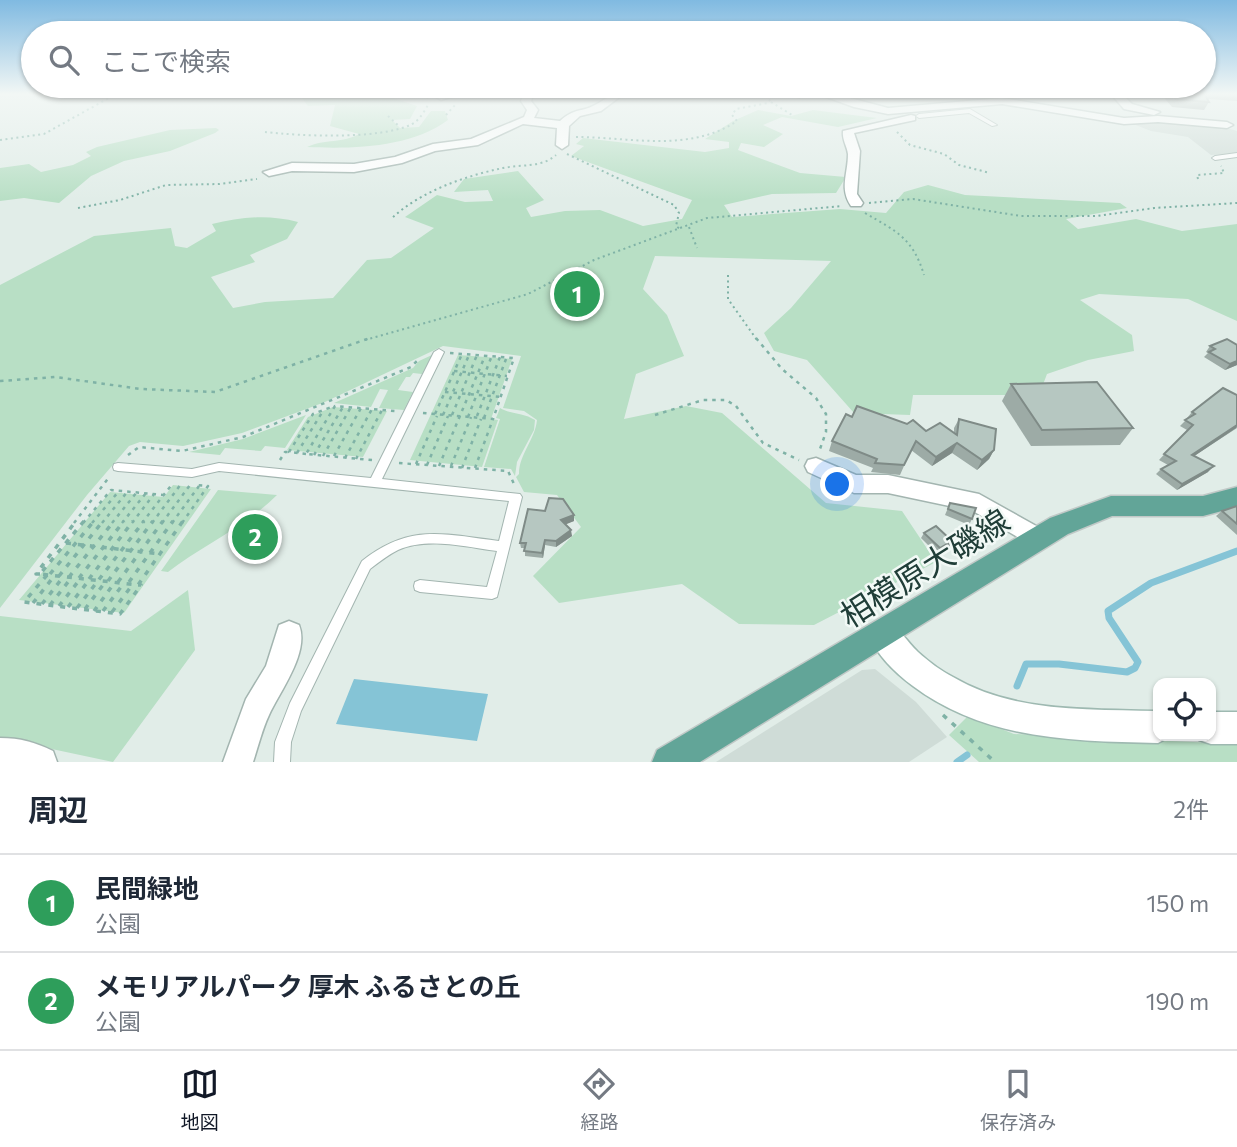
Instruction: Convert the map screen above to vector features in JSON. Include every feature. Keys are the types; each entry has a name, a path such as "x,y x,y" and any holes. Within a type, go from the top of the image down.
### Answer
{"main road":[{"name":"相模原大磯線","path":"669,762 1077,518 1111,506 1203,506 1237,496"}],"street":[{"path":"269,172 292,167 354,168 433,148 474,142 501,129"},
{"path":"562,142 563,129"},
{"path":"856,203 850,194 854,151 848,136 849,131 863,129"},
{"path":"814,466 854,484 888,484 979,503 1038,539"},
{"path":"238,762 256,709 278,672 289,634"},
{"path":"883,634 910,665 939,687 989,710 1020,720 1049,724 1153,727"},
{"path":"1216,728 1237,728"},
{"path":"0,753 26,754 43,762"}],"lane":[{"path":"395,156 416,154"},
{"path":"1215,158 1237,155"},
{"path":"375,481 439,352"},
{"path":"118,467 181,478 219,467 516,497 492,593 420,586"},
{"path":"282,762 283,742 295,708 366,565 380,551 412,538 504,547"}],"path":[{"path":"0,140 44,134 54,129"},
{"path":"265,132 282,135 370,133 392,129"},
{"path":"562,142 696,138 722,129"},
{"path":"891,129 898,132 910,145 944,154 959,165 990,173"},
{"path":"393,218 418,199 464,178 514,166 546,163 556,156 562,142"},
{"path":"562,142 570,156 674,205 679,213 676,226 680,229"},
{"path":"1199,179 1197,175 1224,173 1215,158"},
{"path":"78,208 120,200 166,185 253,181 269,172"},
{"path":"0,381 55,377 141,389 215,392 380,335 528,294 594,260 707,218 726,215 913,199 1021,216 1096,216 1154,208 1237,203"},
{"path":"856,203 871,218 906,237 920,261 924,275"},
{"path":"689,226 697,248"},
{"path":"655,415 703,400 726,400 736,406 763,443 814,466 826,432 826,414 816,398 782,369 728,299 729,275"},
{"path":"137,492 94,546 59,576 24,602 120,614 141,585 117,582 80,578 59,576 40,574 36,573 91,497 132,449 139,447 182,451 243,437 332,402 439,352 514,358 475,469"},
{"path":"416,464 462,354"},
{"path":"443,415 470,355"},
{"path":"427,465 477,355"},
{"path":"439,466 485,356"},
{"path":"451,467 492,356"},
{"path":"481,418 485,396 500,357"},
{"path":"462,468 507,358"},
{"path":"454,371 508,376"},
{"path":"445,392 500,397"},
{"path":"289,453 313,414 335,406 493,419"},
{"path":"306,454 335,406"},
{"path":"314,455 343,407"},
{"path":"323,456 351,407"},
{"path":"334,456 361,408"},
{"path":"345,458 372,409"},
{"path":"297,453 324,410"},
{"path":"356,459 382,410"},
{"path":"284,454 508,471 516,486 516,497"},
{"path":"76,608 172,483 181,478"},
{"path":"172,483 181,478"},
{"path":"103,612 160,554 208,486 190,485 181,478"},
{"path":"85,609 132,550 181,478"},
{"path":"94,611 190,485"},
{"path":"112,613 150,552 199,486"},
{"path":"40,574 111,489 163,495"},
{"path":"42,604 75,544 119,491"},
{"path":"32,603 59,576 128,491"},
{"path":"59,606 146,494"},
{"path":"68,607 155,494"},
{"path":"66,543 160,554"},
{"path":"50,605 59,576"},
{"path":"954,727 995,762"}],"shaded area":[{"path":"1145,129 1229,129 1237,131 1237,153 1211,155 1188,137"},
{"path":"875,669 916,702 947,737 909,762 716,762 862,670"}],"green space":[{"path":"339,129 434,129 380,145 307,147 359,134"},
{"path":"721,129 771,129 783,134 764,147 741,143 738,150 800,173 846,177 836,193 772,194 724,205 732,217 840,209 886,213 904,192 928,185 965,195 1120,203 1127,208 1066,219 1078,229 1136,219 1182,231 1237,224 1237,321 1188,299 1099,294 1080,300 1132,335 1134,351 1088,360 1047,374 1039,395 913,395 910,415 854,413 807,360 774,351 764,333 791,308 831,261 655,256 643,289 667,315 684,356 636,374 624,419 686,406 722,413 826,503 902,511 936,562 814,625 739,624 682,584 559,603 533,576 581,527 557,495 524,492 516,477 537,420 524,411 503,408 521,356 443,346 325,402 242,433 183,446 140,442 129,446 87,495 0,608 0,285 94,236 171,228 175,246 187,248 216,231 212,224 265,217 298,222 287,239 250,255 255,262 211,277 233,308 265,302 333,298 367,260 391,258 434,228 405,217 437,195 465,202 493,201 488,190 454,192 464,179 518,171 544,200 526,208 531,217 565,211 600,210 643,226 682,219 692,200 571,156 584,146 576,144 583,138 705,152 729,148 729,142 705,139"},
{"path":"170,130 219,130 170,151 124,161 91,176 59,203 24,198 0,201 0,168 29,164 41,172 73,165 91,156 86,152 97,147"},
{"path":"432,355 422,374 413,373 406,377 398,390 413,392 404,410 379,408 388,390 380,389 371,407 334,403 413,368 419,361"},
{"path":"458,355 512,359 491,419 498,420 482,467 410,460"},
{"path":"333,407 387,411 363,457 287,450 308,417"},
{"path":"500,408 535,420 534,430 517,462 515,476 511,469 484,467 500,419 496,418"},
{"path":"306,415 285,448 265,446 261,451 225,448 220,455 189,452 243,439"},
{"path":"173,485 211,489 124,613 19,600 110,492 164,497"},
{"path":"218,490 277,495 251,517 168,572 161,571"},
{"path":"188,590 195,650 113,762 0,738 0,616 131,631"},
{"path":"968,716 1014,734 1237,744 1237,762 979,762 949,735"}],"water":[{"path":"354,679 488,694 477,741 336,724"}],"building":[{"path":"1227,339 1237,345 1237,361 1230,364 1209,352 1215,349 1210,346"},
{"path":"1097,382 1133,428 1042,430 1011,384"},
{"path":"1223,388 1237,395 1237,425 1192,455 1214,466 1182,484 1161,469 1176,461 1164,454 1193,425 1185,420 1195,414 1192,412"},
{"path":"857,406 907,424 913,420 926,431 940,423 957,435 959,419 996,429 994,450 982,460 957,443 936,457 916,441 904,465 875,463 877,459 832,441 846,414 852,417"},
{"path":"549,498 563,499 574,515 561,520 571,530 556,541 545,540 542,553 524,551 526,543 520,543 528,509 545,511"},
{"path":"950,503 976,508 972,519 948,509"},
{"path":"1237,506 1237,524 1222,511"},
{"path":"936,526 952,541 940,548 924,533"}],"waterway":[{"path":"1017,686 1026,664 1059,664 1127,672 1135,668 1138,662 1109,618 1108,611 1151,583 1237,551"},
{"path":"957,762 967,755"}],"place":[{"name":"民間緑地","path":"577,294"},
{"name":"メモリアルパーク 厚木 ふるさとの丘","path":"255,537"}]}
